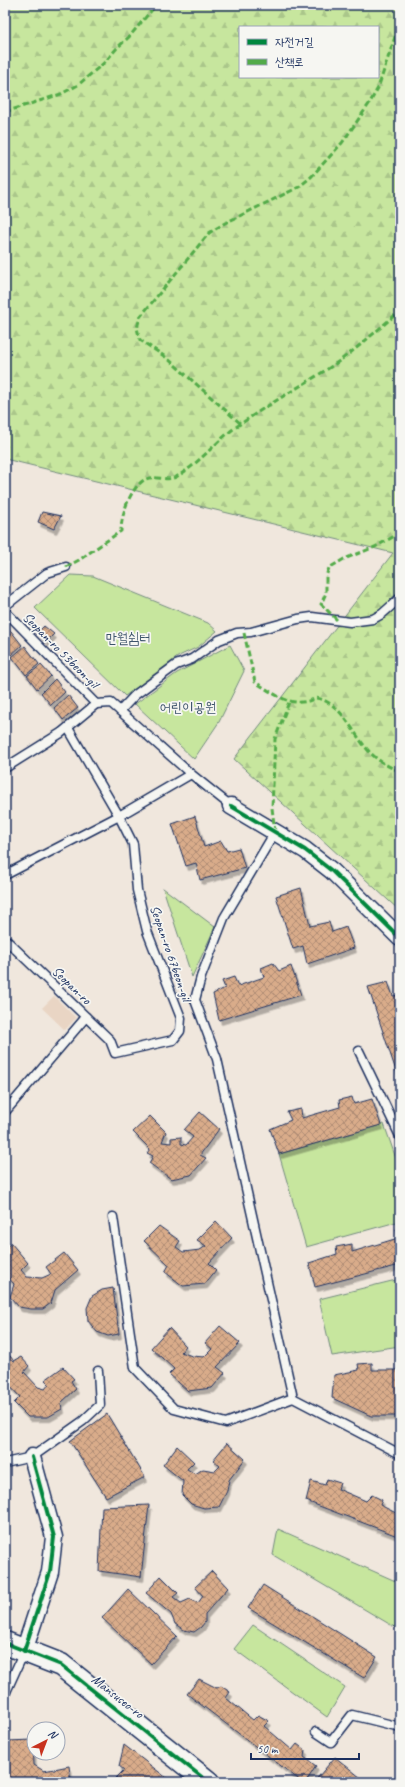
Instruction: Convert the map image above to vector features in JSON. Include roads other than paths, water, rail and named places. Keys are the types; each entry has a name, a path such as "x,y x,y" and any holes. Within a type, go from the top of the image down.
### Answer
{"street":[{"path":"231,806 305,850 332,871 400,938"},
{"path":"15,1647 50,1572 54,1537 32,1457"},
{"name":"Mansuseo-ro","path":"15,1647 61,1665 208,1782"}],"lane":[{"name":"Seopan-ro 53beon-gil","path":"5,606 47,573 66,567"},
{"path":"120,711 135,695 176,665 192,659 219,640 298,618 312,617 350,622 372,619 382,614 400,598"},
{"name":"Seopan-ro 53beon-gil","path":"6,615 96,704 112,703 191,774 231,806"},
{"path":"5,768 68,728 96,704"},
{"name":"Seopan-ro 67beon-gil","path":"68,728 119,816 133,844 137,890 147,931 181,1018 180,1031 173,1040 115,1053"},
{"path":"5,875 119,816 191,774"},
{"path":"275,832 224,918 200,977 195,1000 217,1060 293,1398"},
{"name":"Seopan-ro","path":"5,939 110,1040 115,1053"},
{"path":"5,1112 86,1017"},
{"path":"359,1051 400,1136"},
{"path":"113,1217 136,1368 174,1409 226,1423 293,1398 400,1454"},
{"path":"5,1463 32,1457 83,1421 100,1405 98,1371"},
{"path":"5,1694 15,1647"},
{"path":"316,1732 331,1742 352,1714 367,1720 400,1727"}],"park label":[{"name":"만월쉼터","path":"128,638"},
{"name":"어린이공원","path":"188,707"}]}
